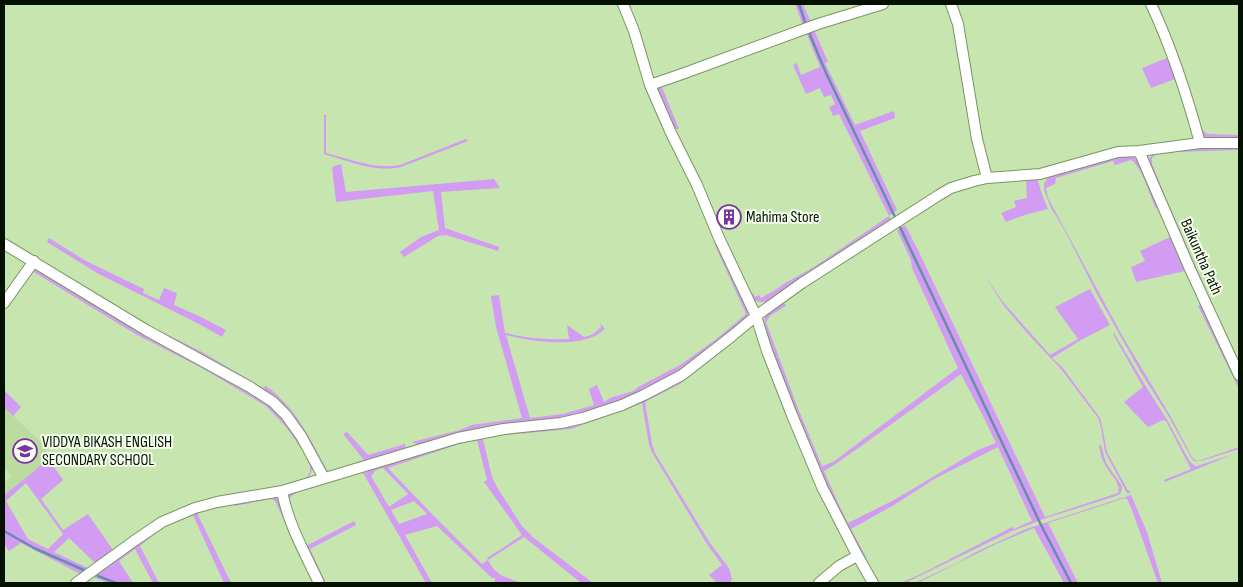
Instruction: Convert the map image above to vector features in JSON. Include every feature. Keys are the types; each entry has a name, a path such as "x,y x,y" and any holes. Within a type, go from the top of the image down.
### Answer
{"street":[{"path":"623,4 634,31 650,85 671,134 697,185 718,238 756,316 774,369 822,487 873,583"},
{"path":"650,85 818,24 883,4"},
{"path":"951,4 958,24 977,139 987,178"},
{"path":"1151,4 1182,82 1200,143"},
{"path":"76,583 162,522 205,505 282,491 458,438 504,429 561,423 583,418 644,396 682,375 756,316 802,283 951,188 987,178 1040,174 1118,152 1200,143 1239,143"},
{"name":"Baikuntha Path","path":"1139,151 1190,269 1239,371"},
{"path":"4,244 146,330 250,387 273,402 286,414 302,436 324,478"},
{"path":"4,303 34,261"},
{"path":"282,491 291,523 319,583"},
{"path":"819,583 839,566 858,556"}],"shaded area":[{"path":"795,4 803,4 828,62 825,63 855,125 894,111 895,118 860,131 897,210 889,216 839,114 833,116 829,107 835,104 831,95 824,97 820,88 806,94 793,65 797,63 801,75 820,67 806,32 661,85 679,129 672,126 652,81 803,26"},
{"path":"1154,4 1158,4 1162,13 1202,130 1208,134 1239,135 1239,139 1204,139"},
{"path":"1167,58 1175,79 1151,88 1142,68"},
{"path":"324,115 326,115 326,153 372,165 400,165 466,139 468,141 401,167 372,167 324,154"},
{"path":"1239,146 1239,150 1156,154 1152,158 1152,164 1239,366 1149,164 1153,152 1195,147"},
{"path":"1124,155 1136,159 1139,163 1158,208 1156,209 1139,169 1131,160 1115,165 1113,161 1056,178 1055,184 1046,188 1048,198 1123,337 1171,417 1193,459 1198,461 1192,459 1169,417 1140,371 1050,206 1044,189 1044,184 1050,176"},
{"path":"341,164 346,192 494,179 500,188 441,192 445,228 499,247 498,251 446,235 438,236 404,257 400,252 421,237 439,230 433,191 336,202 332,167"},
{"path":"1037,178 1048,209 1006,222 1001,213 1016,207 1014,201 1027,198 1026,179"},
{"path":"889,216 891,220 768,301 759,302 751,298 753,293 755,297 759,295 761,298 814,267"},
{"path":"905,225 918,250 1045,517 1118,493 1118,485 1103,461 1099,445 1101,445 1106,463 1122,486 1120,494 1116,496 1046,518 1010,532 905,583 901,583 1012,527 1014,529 1032,521 998,447 936,478 894,505 851,529 867,559 864,559 820,473 767,337 764,323 769,313 784,303 786,306 771,315 766,322 797,406 822,466 833,462 958,368 912,268 911,260 897,230","holes":["961,374 996,443 978,450 894,500 848,523 824,471"]},
{"path":"1170,237 1185,271 1136,282 1131,267 1145,261 1140,251"},
{"path":"49,238 86,261 144,289 143,293 159,300 164,288 177,293 174,305 226,330 222,337 97,273 47,242"},
{"path":"714,243 718,244 747,309 747,318 684,369 633,396 567,418 475,429 418,445 412,442 460,430 472,425 522,418 496,327 491,296 499,295 505,333 537,338 569,339 567,325 584,337 597,331 601,327 600,323 605,329 594,336 572,342 537,341 506,335 530,418 563,414 594,405 589,389 597,385 604,402 610,398 633,391 680,365 715,340 746,314"},
{"path":"36,270 253,394 267,404 290,427 307,453 312,467 308,478 306,479 310,472 310,466 305,454 286,427 266,406 200,367 137,335 32,271"},
{"path":"983,273 1003,302 1050,355 1078,339 1055,307 1090,289 1110,325 1052,358 1063,368 1100,418 1107,452 1131,493 1127,493 1105,452 1098,418 1061,369 1004,306"},
{"path":"1201,304 1239,382 1239,389 1198,306"},
{"path":"158,330 202,352 263,388 266,386 277,395 294,414 327,470 331,472 364,460 343,434 347,432 368,455 405,444 406,450 328,473 284,408 159,334"},
{"path":"1114,333 1166,418 1190,462 1197,466 1234,454 1165,482 1164,480 1191,469 1166,421 1163,420 1148,427 1124,402 1143,387"},
{"path":"719,351 719,353 680,384 645,402 655,453 710,543 729,568 732,579 730,583 717,583 709,575 722,565 707,544 653,454 649,445 642,403 571,429 493,436 483,439 492,477 522,526 534,538 593,583 581,583 524,537 488,560 498,573 506,578 522,583 495,583 495,578 492,578 437,526 405,535 432,583 426,583 363,473 440,446 620,408","holes":["477,440 487,480 484,482 522,535 487,558 488,560 482,564 432,514 388,468 459,444","383,468 408,494 389,507 371,476 376,470","414,501 427,514 399,524 391,510"]},
{"path":"4,390 21,407 13,416 4,407"},
{"name":"VIDDYA BIKASH ENGLISH SECONDARY SCHOOL","path":"4,407 48,449 44,453 48,458 4,495 4,483 12,476 4,468"},
{"path":"1239,447 1239,449 1198,461"},
{"path":"48,458 63,480 41,499 63,530 88,514 113,550 97,565 69,538 54,552 90,569 82,575 21,543 9,551 4,544 4,495","holes":["26,483 63,534 48,549 28,539 6,501"]},
{"path":"300,488 301,490 290,498 288,504 294,522 306,544 308,545 354,521 356,525 310,549 326,583 321,583 287,507 289,495"},
{"path":"1131,495 1147,532 1162,583 1158,583 1132,510 1128,500 1125,498 1048,523 1078,583 1064,583 1034,528 915,583 1026,529"},
{"path":"273,496 280,500 316,583 313,583 276,503 270,499 199,511 198,515 231,583 224,583 192,513 164,527 140,546 159,583 153,583 135,549 119,561 133,583 108,583 91,576 165,523 192,512"}],"waterway":[{"path":"799,4 806,25"},
{"path":"808,30 826,73 895,217"},
{"path":"900,227 1041,525 1071,583"},
{"path":"4,531 34,548 86,571"},
{"path":"98,576 116,583"}],"place":[{"name":"Mahima Store","path":"729,217"},
{"name":"VIDDYA BIKASH ENGLISH SECONDARY SCHOOL","path":"25,451"}]}
